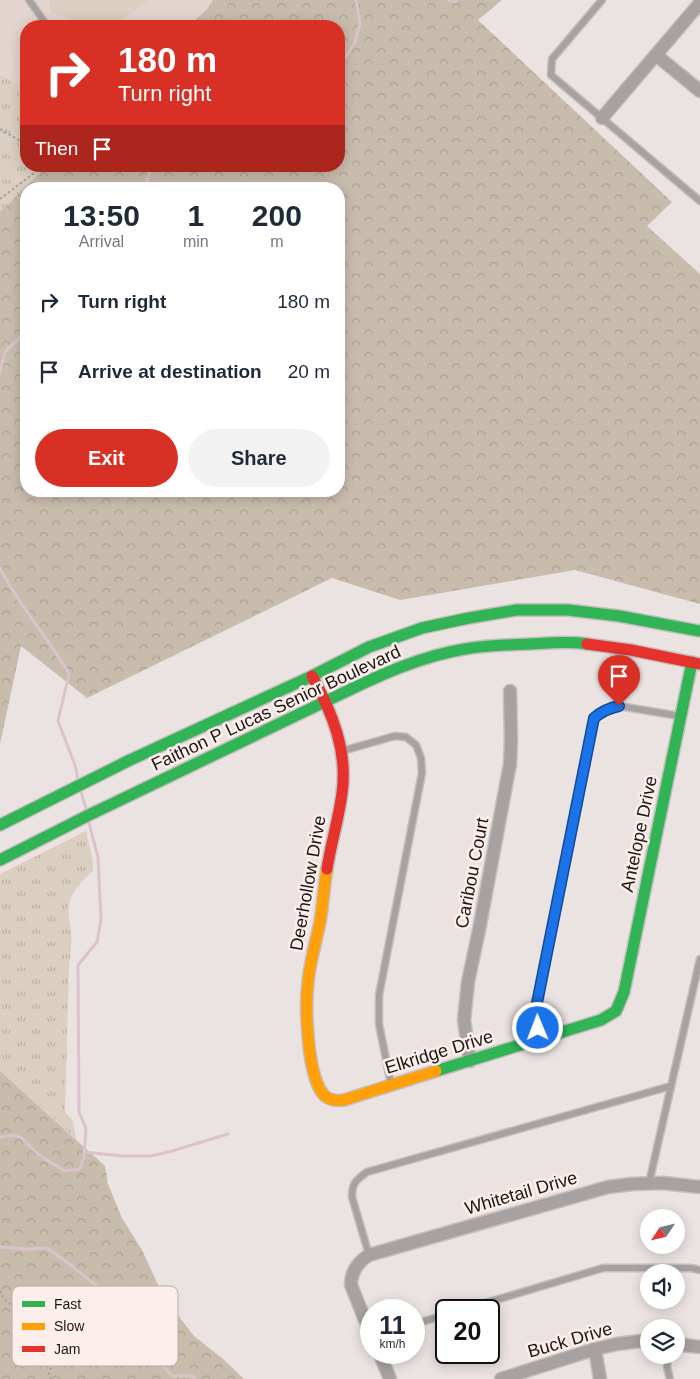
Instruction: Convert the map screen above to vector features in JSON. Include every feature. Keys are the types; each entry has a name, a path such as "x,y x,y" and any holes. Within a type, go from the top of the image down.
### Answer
{"main road":[{"name":"Faithon P Lucas Senior Boulevard","path":"3,824 130,760 312,676 369,647 422,628 517,610 568,610 619,616 700,631"},
{"name":"Faithon P Lucas Senior Boulevard","path":"0,860 383,674 420,660 464,649 500,645 572,642 631,650 696,663"},
{"name":"Antelope Drive","path":"616,1011 624,992 681,716 696,663"},
{"name":"Deerhollow Drive","path":"312,676 326,702 342,751 343,787 340,809 333,836 308,983 307,1016 309,1046 318,1086 328,1098"},
{"name":"Elkridge Drive","path":"328,1098 338,1101 344,1100 392,1086 601,1020 616,1011"}],"street":[{"path":"602,118 700,3"},
{"path":"656,54 700,91"},
{"name":"Caribou Court","path":"470,1061 464,1020 468,982 510,764 510,691"},
{"name":"Whitetail Drive","path":"360,1308 351,1285 351,1276 357,1265 369,1254 608,1187 664,1183 700,1187"},
{"name":"Buck Drive","path":"501,1379 617,1344 640,1341"},
{"path":"685,1344 699,1343"},
{"path":"595,1350 600,1379"},
{"path":"384,1364 390,1379"}],"lane":[{"path":"29,0 43,20"},
{"path":"602,0 552,60 551,75 700,200"},
{"path":"540,1039 534,1018 594,718 610,708 619,706 681,716"},
{"path":"342,751 395,736 406,737 416,745 421,758 422,773 379,995 379,1024 392,1086"},
{"path":"649,1183 700,959"},
{"path":"369,1254 352,1197 352,1189 356,1180 367,1172 671,1086"},
{"path":"499,1299 603,1268 691,1268 700,1270"},
{"path":"667,1364 670,1379"}],"path":[{"path":"0,129 20,141"},
{"path":"22,182 35,172"},
{"path":"0,199 20,183"},
{"path":"0,1290 4,1298 12,1304"},
{"path":"51,1379 52,1366"}],"shaded area":[{"path":"0,0 213,0 208,8 195,20 20,20 20,87 0,75"}],"green space":[{"path":"49,0 149,0 123,20 74,20 51,13"},
{"path":"213,0 502,0 478,20 672,202 647,226 700,274 700,604 575,570 400,600 332,578 87,698 21,646 0,744 0,212 20,192 20,497 345,497 345,182 31,182 41,172 345,172 345,20 195,20 208,8"},
{"path":"0,75 20,87 20,172 41,172 31,182 20,182 20,192 0,212"},
{"path":"86,831 93,862 93,871 75,891 71,898 69,912 71,942 65,1112 73,1121 76,1139 0,1071 0,874"},
{"path":"0,1071 105,1166 108,1184 122,1218 142,1250 159,1286 12,1286 12,1366 178,1366 178,1315 194,1336 244,1379 0,1379"}],"waterway":[{"path":"345,57 355,42 360,24 356,0"},
{"path":"449,0 455,2 457,0"},
{"path":"147,182 149,172"},
{"path":"0,372 5,352 20,337"},
{"path":"0,568 69,674 58,721 75,765 78,780"},
{"path":"81,791 86,809"},
{"path":"0,1137 14,1135 22,1138 40,1156 65,1171 80,1169 84,1157 86,1128 79,1112 78,965 97,942 101,919 98,857 89,823"},
{"path":"84,1152 122,1156 151,1156 228,1134"},
{"path":"0,1247 47,1248 97,1286"},
{"path":"164,1366 172,1376 193,1376 196,1379"}],"traffic: fast":[{"path":"0,825 130,760 312,676 369,647 422,628 517,610 568,610 619,616 700,631"},
{"path":"0,860 89,815 402,666 449,652 481,647 558,642 587,644"},
{"path":"436,1071 601,1020 616,1011 624,992 692,662"}],"traffic: slow":[{"path":"327,869 320,922 310,967 307,993 310,1056 313,1072 323,1094 330,1099 344,1100 436,1071"}],"traffic: jam":[{"path":"587,644 631,650 700,664"},
{"path":"312,676 332,718 343,762 341,802 327,869"}],"route":[{"path":"538,1028 534,1018 594,718 610,708 619,706"}]}
